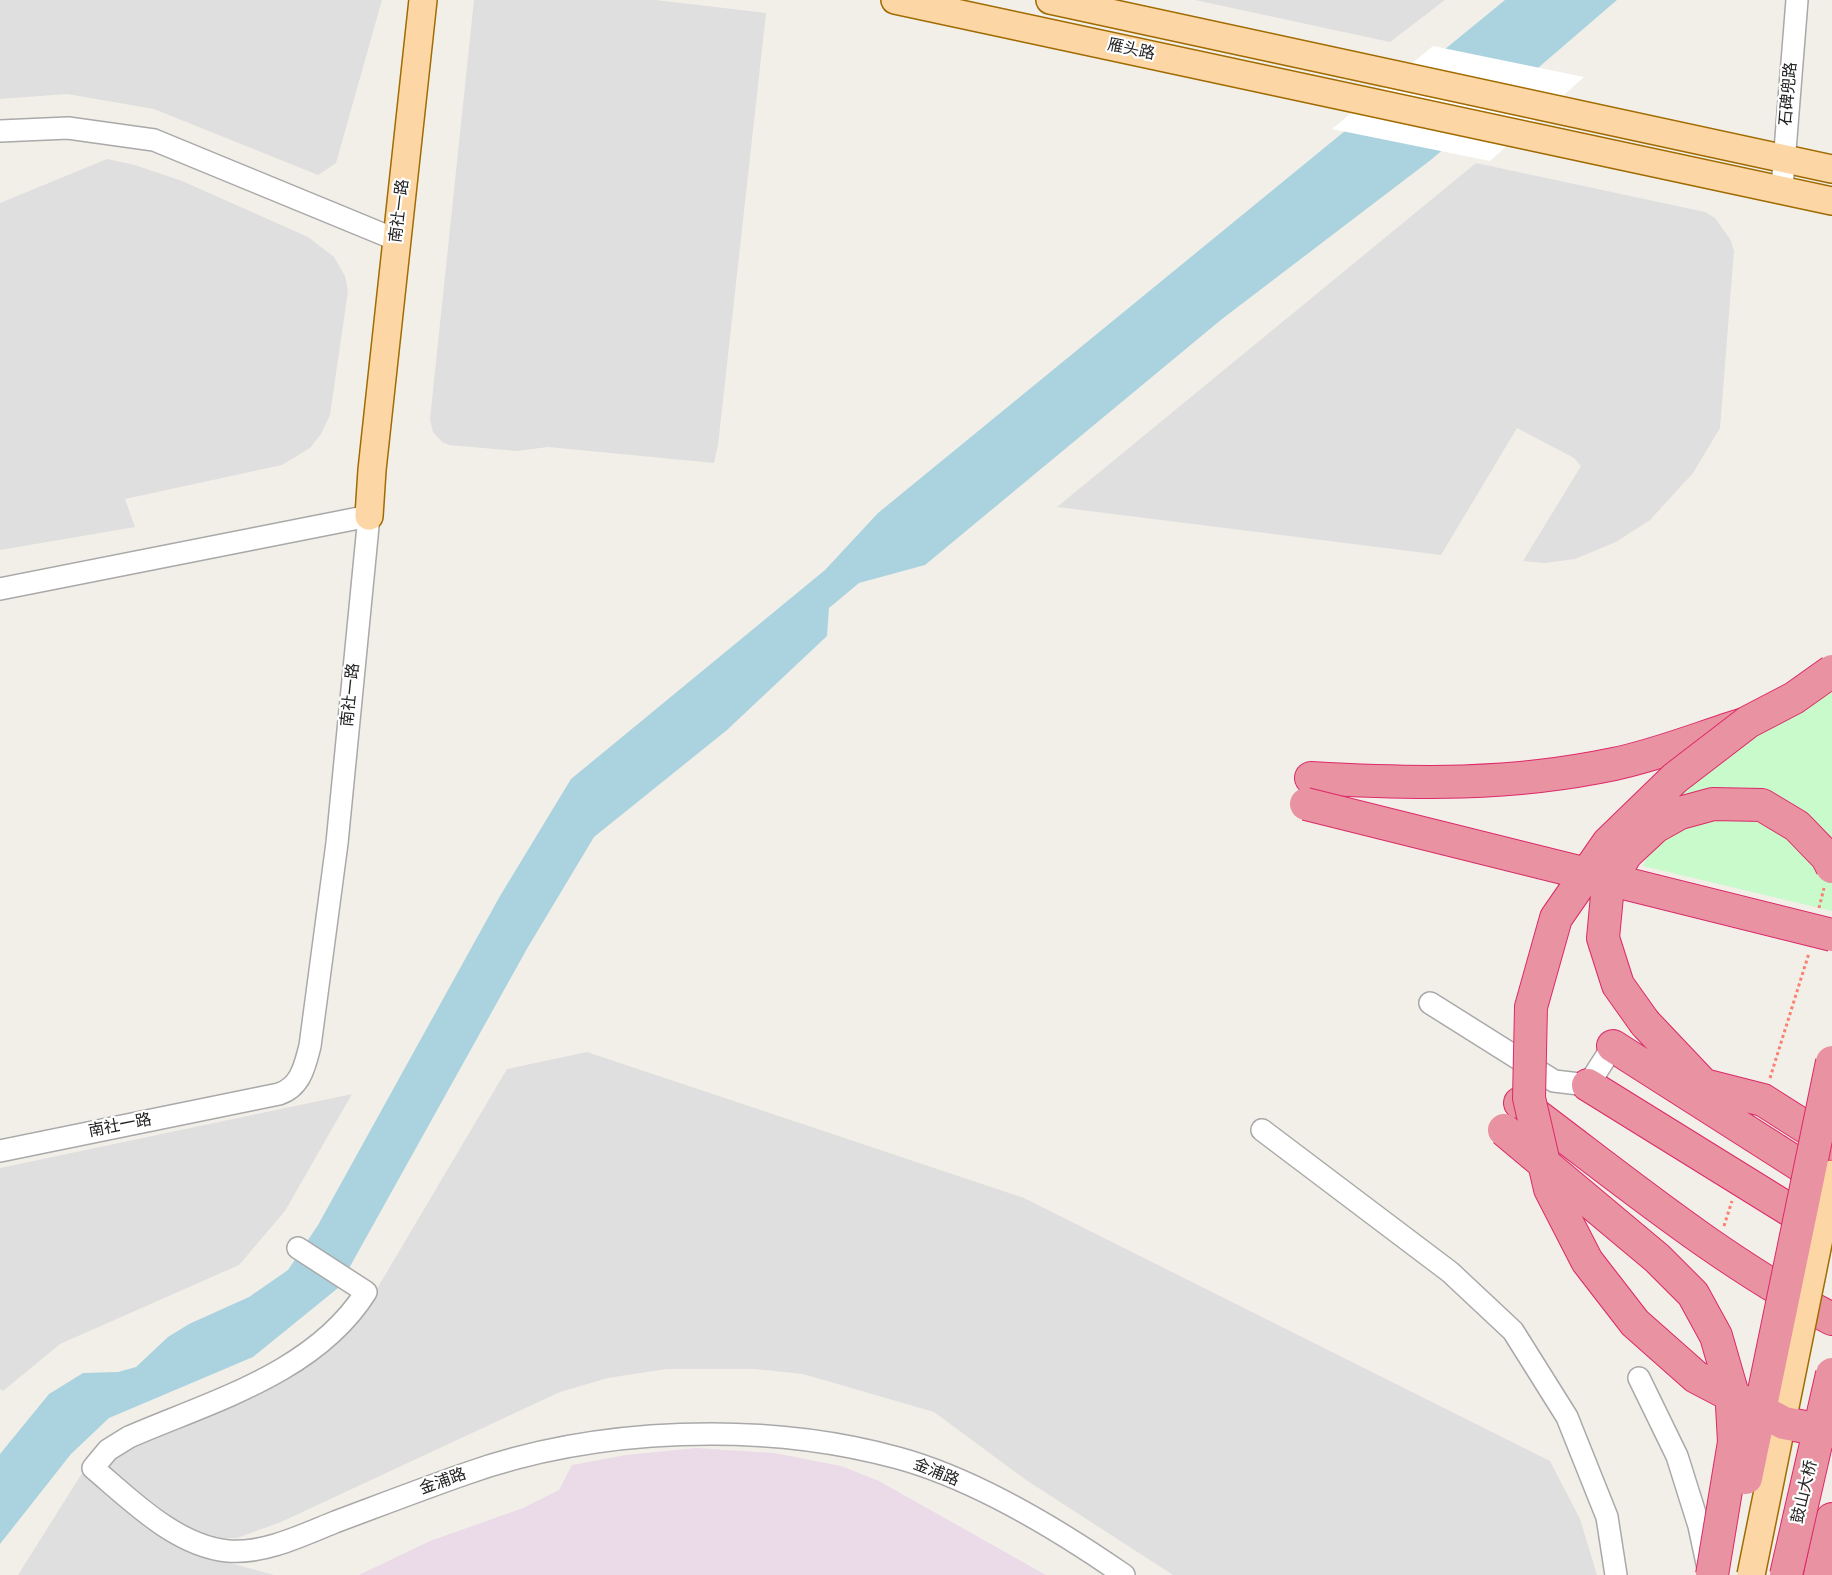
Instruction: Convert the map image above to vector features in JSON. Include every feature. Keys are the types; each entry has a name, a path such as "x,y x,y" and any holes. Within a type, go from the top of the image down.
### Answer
{"highway":[{"path":"1820,933 1308,791 1516,780 1616,764 1748,722 1794,698 1832,671"},
{"path":"1748,722 1675,778 1608,843 1556,918 1531,1007 1529,1098 1550,1189 1587,1261 1635,1323 1696,1377 1784,1423 1832,1432"},
{"path":"1758,1140 1645,1023 1618,985 1603,938 1608,885 1626,854 1654,827 1680,813 1713,804 1762,806 1797,826 1827,857 1828,875"},
{"path":"1612,1046 1832,1186"},
{"path":"1731,1575 1748,1470 1832,1062"},
{"path":"1588,1085 1832,1236"},
{"path":"1704,1085 1763,1100 1832,1144"},
{"path":"1520,1103 1695,1233 1798,1301 1832,1319"},
{"path":"1504,1131 1657,1258 1693,1294 1716,1336 1731,1388 1734,1442 1711,1575"},
{"name":"鼓山大桥","path":"1786,1575 1832,1374"},
{"name":"鼓山大桥","path":"1820,1575 1832,1519"}],"main road":[{"name":"南社一路","path":"369,516 396,240 423,0"},
{"name":"雁头路","path":"895,0 1782,188 1832,201"},
{"name":"雁头路","path":"1050,0 1398,74 1548,110 1832,169"},
{"path":"1751,1575 1832,1174"}],"street":[{"name":"石碑兜路","path":"1782,188 1797,0"},
{"path":"0,131 68,128 154,140 396,240"},
{"path":"0,589 369,516"},
{"name":"南社一路","path":"0,1151 279,1094 289,1089 300,1076 310,1046 337,843 369,516"},
{"path":"1430,1003 1554,1082 1588,1085 1612,1046"},
{"path":"1262,1130 1449,1272 1513,1330 1567,1417 1607,1517 1616,1575"},
{"name":"金浦路","path":"298,1248 361,1289 350,1314 287,1368 129,1437 108,1450 93,1468 174,1531 203,1545 232,1551 284,1541 468,1473 544,1453 659,1435 732,1434 812,1441 897,1458 945,1474 1064,1533 1124,1575"},
{"path":"1639,1378 1677,1456 1699,1526 1711,1575"}],"path":[{"path":"1768,1083 1820,933 1828,875"},
{"path":"1722,1231 1732,1198"}],"shaded area":[{"path":"0,0 382,0 336,163 318,175 154,109 67,94 0,99"},
{"path":"474,0 656,0 766,13 718,445 714,463 548,447 517,451 449,445 442,442 433,432 430,419"},
{"path":"1195,0 1445,0 1390,42"},
{"path":"107,159 135,165 182,181 308,237 334,257 345,276 348,291 330,415 321,434 310,448 282,465 125,499 135,527 0,550 0,203"},
{"path":"1476,163 1705,212 1715,218 1730,239 1734,251 1720,428 1693,473 1650,520 1616,542 1575,559 1545,563 1523,561 1581,466 1574,458 1517,428 1441,555 1057,507"},
{"path":"587,1052 1024,1198 1550,1461 1580,1519 1597,1575 1173,1575 1026,1480 934,1412 803,1374 755,1369 666,1369 608,1378 560,1392 281,1522 237,1538 213,1538 185,1527 106,1466 121,1450 365,1309 507,1069"},
{"path":"352,1094 285,1211 239,1265 60,1344 3,1391 0,1389 0,1168"},
{"path":"696,1448 774,1453 841,1466 879,1481 1046,1575 359,1575 430,1541 523,1508 559,1490 572,1465 626,1455"},
{"path":"84,1470 189,1552 274,1575 18,1575"}],"green space":[{"path":"1832,665 1832,911 1643,866 1684,781"}],"water":[{"path":"1505,0 1617,0 1432,159 1222,319 925,565 859,583 829,608 827,636 727,730 594,837 528,947 338,1288 253,1357 109,1418 71,1454 0,1544 0,1454 49,1394 83,1373 118,1372 136,1367 168,1337 189,1324 249,1297 288,1270 318,1225 500,896 571,779 825,570 878,513"}],"pier":[{"path":"1433,46 1584,77 1490,161 1332,129"}]}
